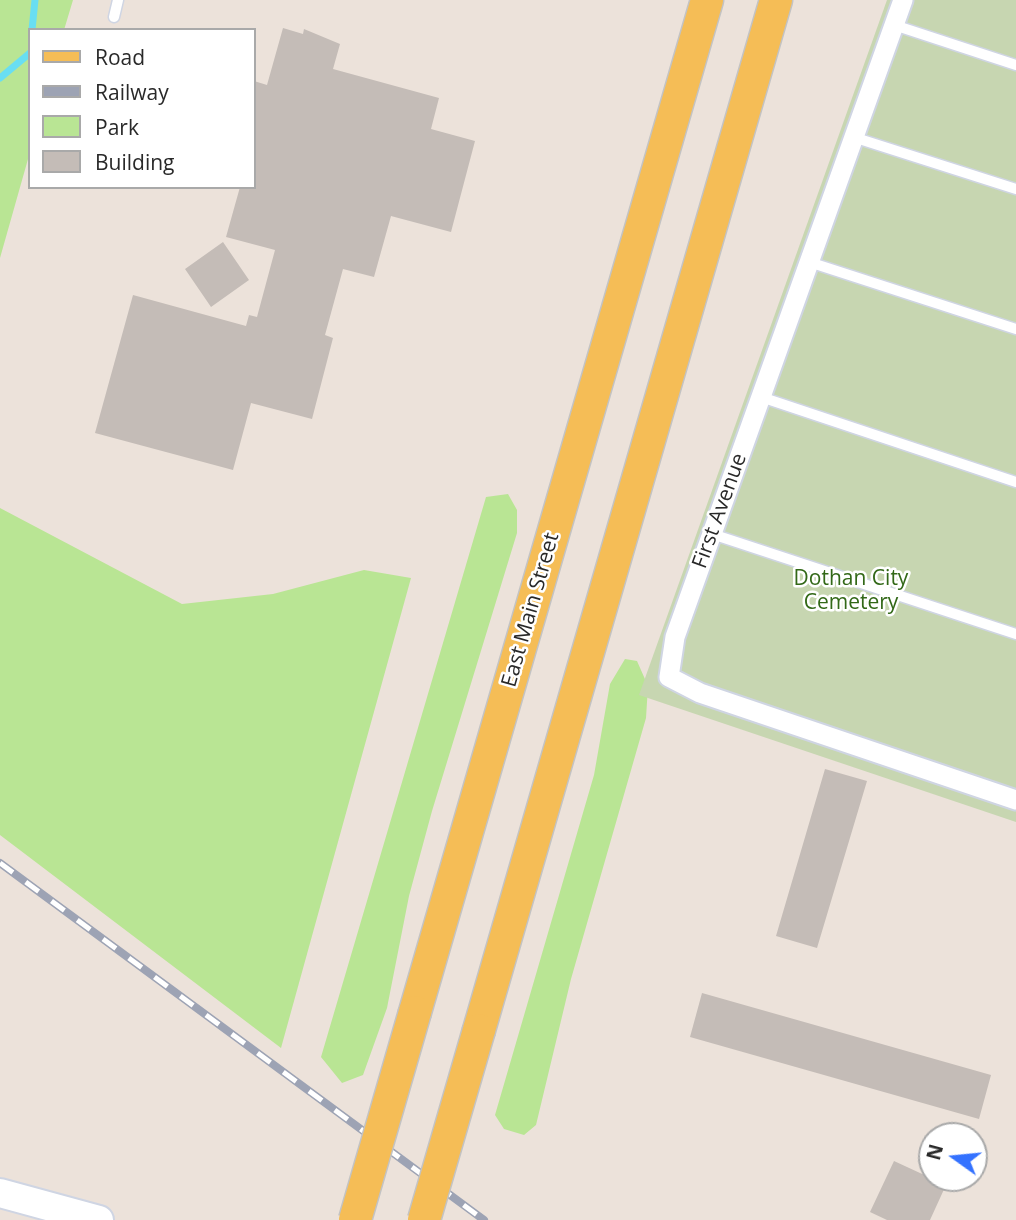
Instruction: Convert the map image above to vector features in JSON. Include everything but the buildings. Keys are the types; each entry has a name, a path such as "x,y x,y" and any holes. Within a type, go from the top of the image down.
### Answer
{"main road":[{"name":"East Main Street","path":"355,1220 707,0"},
{"path":"424,1220 776,0"}],"street":[{"name":"First Avenue","path":"903,0 675,637 669,677 699,692 1016,800"},
{"path":"0,1192 99,1220"}],"lane":[{"path":"114,17 118,0"},
{"path":"894,25 1016,65"},
{"path":"853,137 1016,189"},
{"path":"809,262 1016,329"},
{"path":"761,397 1016,482"},
{"path":"712,534 1016,634"}],"green space":[{"path":"0,0 73,0 65,28 28,28 28,159 0,258"},
{"name":"Dothan City Cemetery","path":"887,0 1016,0 1016,822 639,695"},
{"path":"508,494 517,510 517,533 432,811 409,896 387,1008 363,1075 342,1083 321,1057 486,497"},
{"path":"0,508 182,604 273,594 364,570 411,578 281,1048 0,835"},
{"path":"625,659 637,661 648,686 646,718 571,979 536,1125 524,1135 504,1129 495,1115 594,775 610,684"}],"waterway":[{"path":"32,28 35,0"},
{"path":"0,78 28,55"}],"railway":[{"path":"0,863 484,1220"}]}
